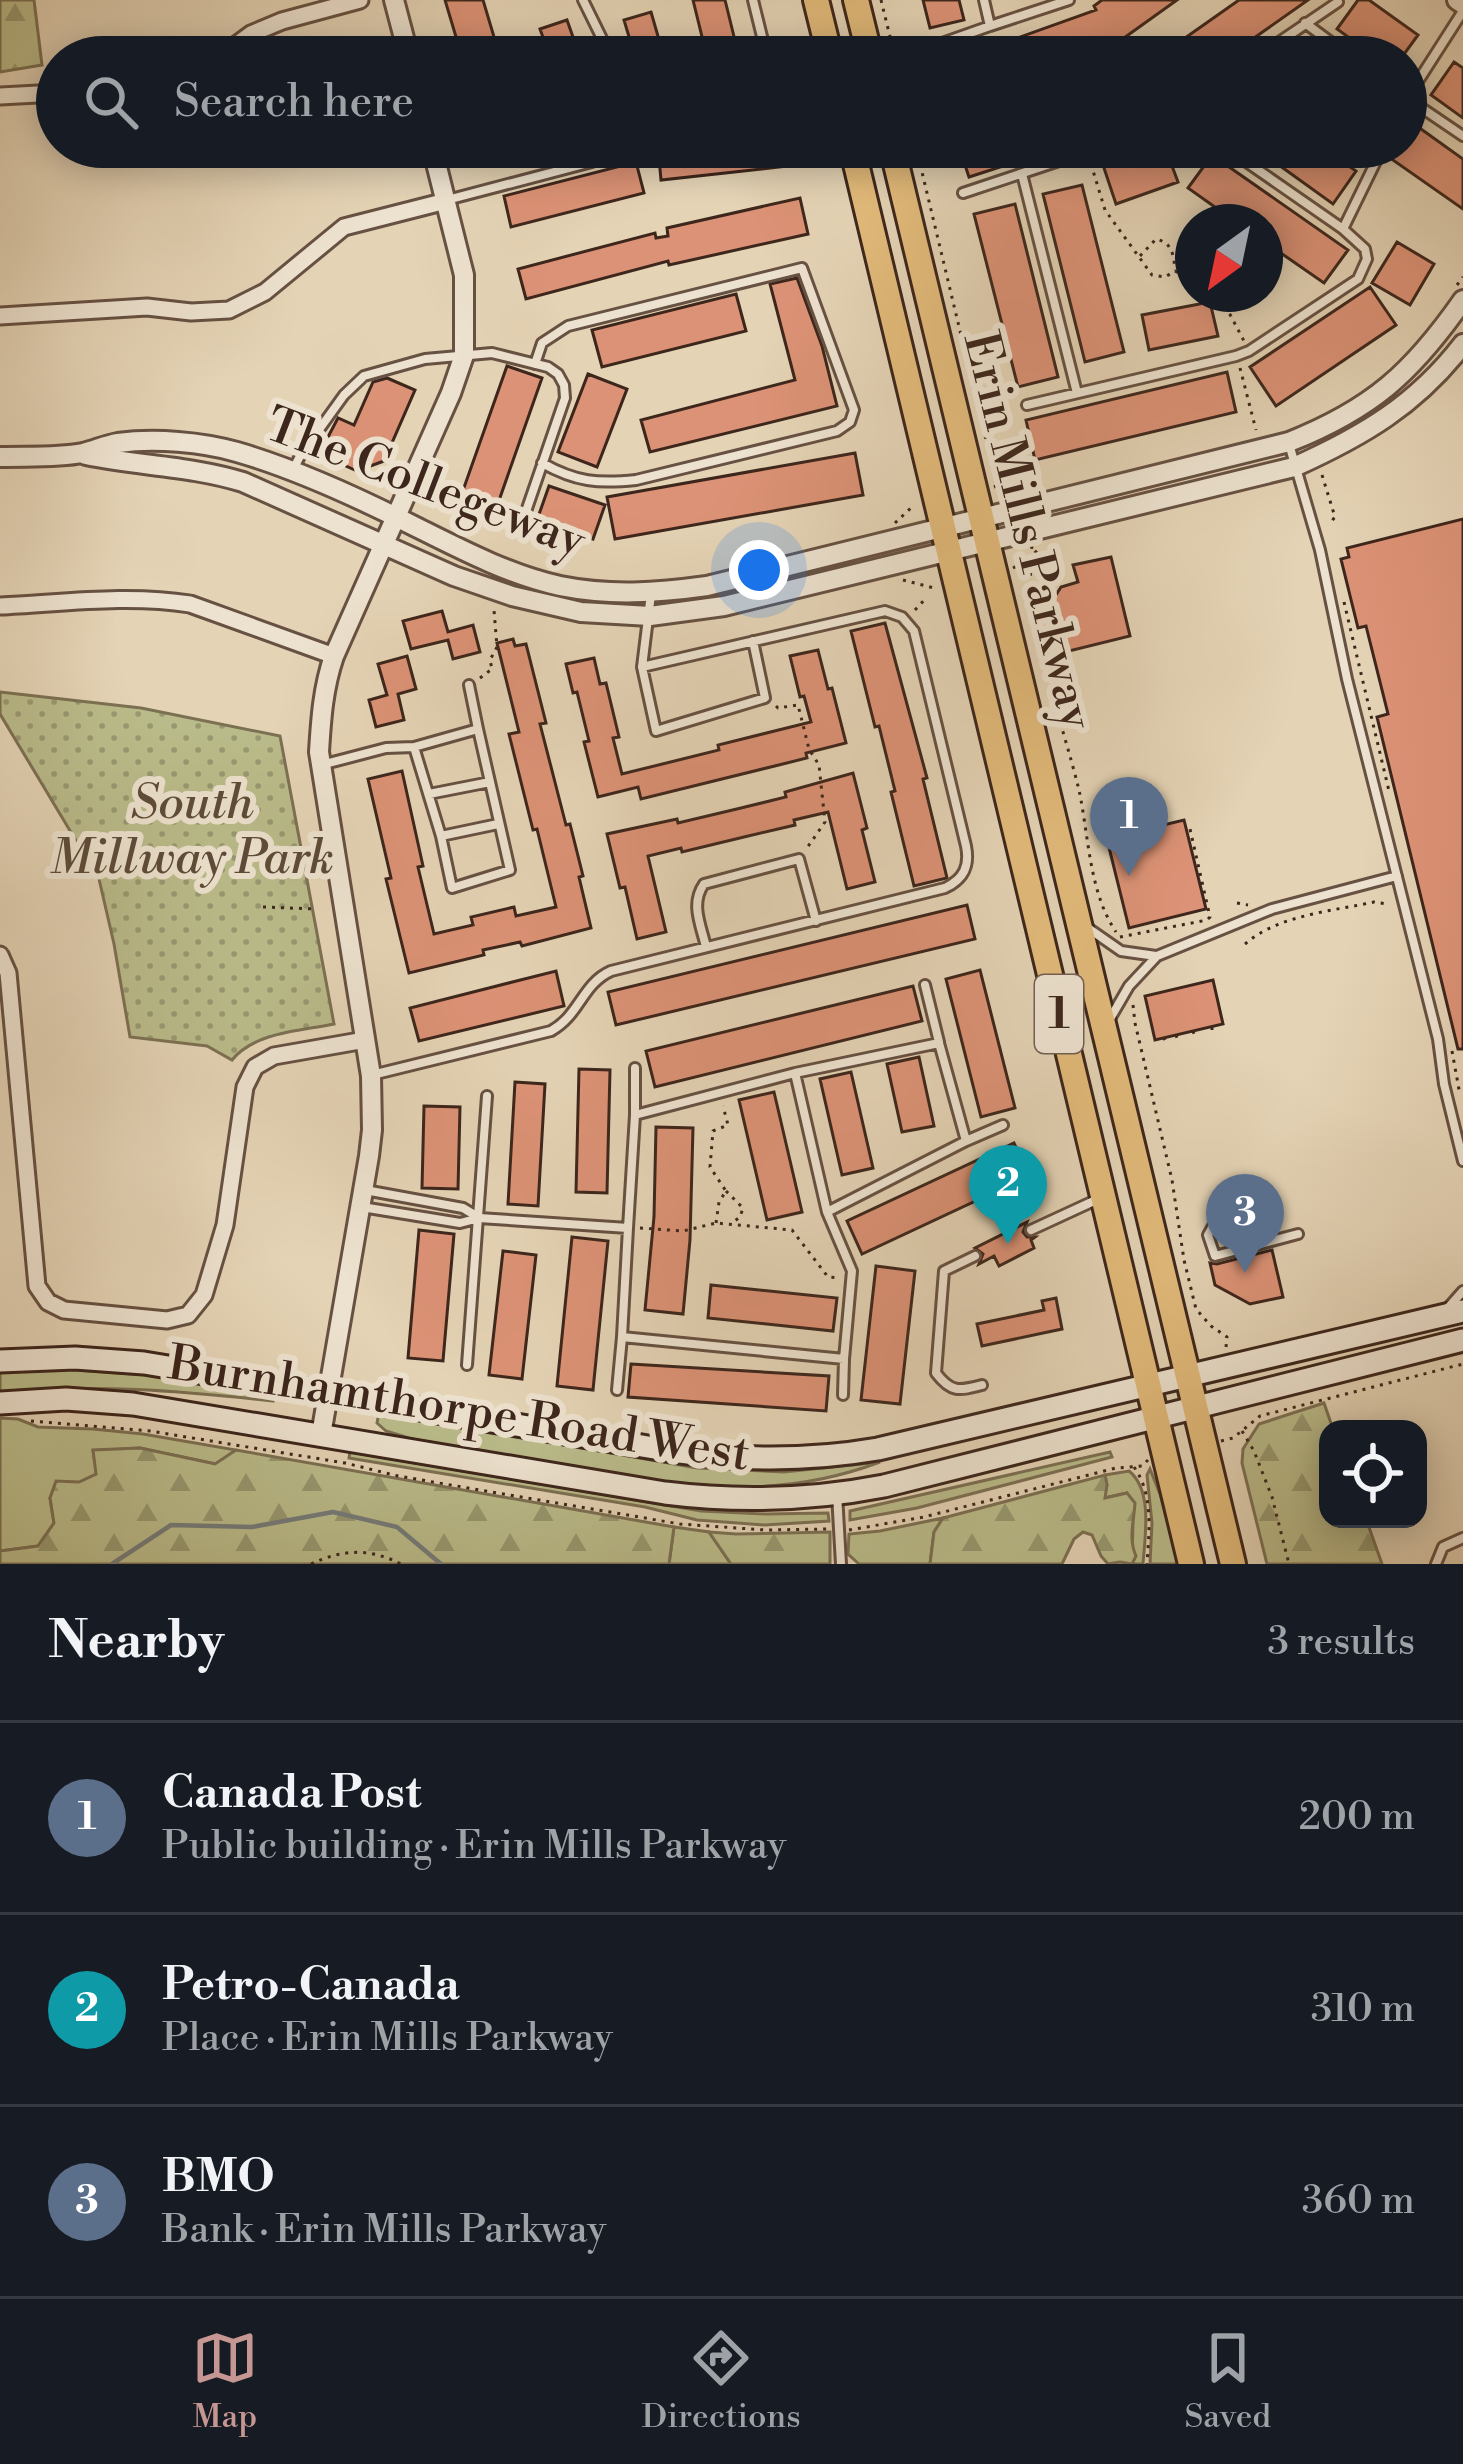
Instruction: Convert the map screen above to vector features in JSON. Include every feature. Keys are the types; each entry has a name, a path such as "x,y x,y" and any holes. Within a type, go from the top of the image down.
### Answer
{"main road":[{"path":"816,0 825,36"},
{"path":"856,0 865,36"},
{"name":"Erin Mills Parkway","path":"857,168 1191,1564"},
{"name":"Erin Mills Parkway","path":"897,168 1233,1564"},
{"name":"Burnhamthorpe Road West","path":"1,1361 76,1358 144,1363 672,1451 773,1460 878,1449 1463,1311"},
{"name":"Burnhamthorpe Road West","path":"4,1402 66,1399 133,1404 688,1496 740,1499 837,1494 884,1486 1463,1340"}],"street":[{"path":"248,36 282,21 360,0"},
{"path":"394,0 403,36"},
{"path":"0,96 36,94"},
{"path":"321,1435 372,1130 371,1076 320,765 322,704 334,656 464,355 464,274 437,168"},
{"path":"0,316 147,308 230,310 265,292 344,227 446,201"},
{"name":"The Collegeway","path":"80,454 227,477 454,576 545,606 607,614 676,614 724,605 1289,442 1336,420 1402,377 1430,346 1457,297"},
{"name":"The Collegeway","path":"984,530 1294,467 1356,438 1397,411 1437,378 1463,344"},
{"name":"The Collegeway","path":"0,457 80,454 117,444 152,442 234,451 292,472 484,560 581,589 651,594 946,540"},
{"path":"0,607 173,601 334,656"},
{"path":"0,955 8,973 37,1286 48,1302 64,1310 167,1320 188,1316 204,1295 225,1225 245,1087 255,1067 274,1057 365,1040"}],"lane":[{"path":"583,0 601,36"},
{"path":"753,0 761,36"},
{"path":"984,0 990,26"},
{"path":"961,36 1069,0"},
{"path":"1287,36 1338,2"},
{"path":"1427,62 1461,5"},
{"path":"1305,23 1323,36"},
{"path":"1427,112 1463,136"},
{"path":"446,201 570,168"},
{"path":"963,194 1039,168"},
{"path":"1027,405 1237,356 1358,279 1367,260 1365,249 1255,168"},
{"path":"1343,229 1373,168"},
{"path":"1022,174 1076,394"},
{"path":"536,364 542,344 568,326 802,268 854,410 850,422 836,431 636,480 603,484 567,476 542,463"},
{"path":"292,472 344,394 364,376 425,359 492,353 548,367 564,386 565,398 522,523"},
{"path":"1289,442 1320,550 1347,680 1438,1040 1463,1174"},
{"path":"651,594 642,667 656,731 765,698 753,640"},
{"path":"371,1076 551,1031 568,1021 591,985 604,974 945,888 968,867 914,631 894,612 642,667"},
{"path":"414,747 452,888 510,870 470,685"},
{"path":"320,765 478,729"},
{"path":"429,794 490,782"},
{"path":"441,836 498,824"},
{"path":"706,947 696,904 704,884 799,859 816,921"},
{"path":"1104,1029 1129,986 1157,956 1272,909 1397,876"},
{"path":"1078,922 1121,950 1157,956"},
{"path":"925,986 966,1141"},
{"path":"635,1115 795,1073 939,1043"},
{"path":"617,1390 635,1068"},
{"path":"795,1073 827,1212 853,1279 843,1395"},
{"path":"466,1365 487,1096"},
{"path":"827,1212 1003,1125"},
{"path":"1031,1230 1103,1197"},
{"path":"362,1198 460,1223 479,1218 628,1228"},
{"path":"362,1198 463,1208 479,1218"},
{"path":"1219,1215 1208,1235 1215,1256 1298,1234"},
{"path":"975,1256 944,1271 936,1373 946,1386 962,1390 982,1384"},
{"path":"1440,1317 1463,1291"},
{"path":"622,1336 844,1359"},
{"path":"837,1494 841,1564"},
{"path":"1436,1564 1443,1547 1463,1538"}],"path":[{"path":"881,0 890,36"},
{"path":"921,168 988,452 1018,494 999,485"},
{"path":"1092,168 1105,210 1152,275 1165,277 1175,271 1173,250 1165,241 1156,239 1139,257"},
{"path":"1457,297 1463,277"},
{"path":"1229,312 1250,351"},
{"path":"1237,356 1257,434"},
{"path":"1321,473 1335,517 1330,523"},
{"path":"892,526 911,506"},
{"path":"1030,559 1031,599 1079,792 1100,904 1119,940 1207,920 1209,908 1190,829"},
{"path":"906,621 927,597"},
{"path":"470,685 492,669 490,661 497,647 494,610"},
{"path":"765,698 778,709 798,705 818,765 826,822 799,859"},
{"path":"1246,944 1288,922 1374,902 1387,904"},
{"path":"263,907 316,909"},
{"path":"1133,1000 1196,1309 1227,1337 1226,1345"},
{"path":"720,1093 728,1125 712,1131 710,1167 743,1208 731,1224"},
{"path":"716,1223 718,1202 726,1191"},
{"path":"628,1228 683,1231 716,1223 792,1230 828,1277 853,1279"},
{"path":"1233,1438 1260,1416 1463,1364"},
{"path":"1243,1414 1242,1430 1273,1496 1289,1564"},
{"path":"39,1423 174,1434 680,1524 828,1529"},
{"path":"850,1530 924,1517 1142,1466 1147,1461"},
{"path":"1133,1466 1142,1479 1150,1518 1147,1564"},
{"path":"311,1564 359,1550 401,1564"}],"green space":[{"path":"0,0 34,0 36,66 0,72"},
{"name":"South Millway Park","path":"0,692 141,708 280,736 334,1024 265,1038 232,1060 207,1046 130,1037 99,879 0,714"},
{"path":"62,1369 147,1375 274,1396 273,1401 103,1388 0,1393 0,1372"},
{"path":"1324,1403 1330,1420 1319,1420 1319,1528 1369,1528 1382,1564 1267,1564 1242,1463 1243,1449 1259,1424"},
{"path":"379,1413 697,1468 784,1472 880,1462 805,1482 698,1485 412,1439 386,1431 377,1423"},
{"path":"0,1418 38,1427 143,1434 236,1450 216,1464 140,1448 93,1451 97,1474 50,1498 54,1523 38,1546 0,1551"},
{"path":"140,1448 215,1464 236,1450 674,1527 669,1564 0,1564 0,1551 38,1546 54,1523 50,1498 56,1481 79,1482 96,1474 93,1450"},
{"path":"350,1452 701,1511 828,1513 829,1521 765,1525 697,1520 645,1507 349,1458"},
{"path":"1110,1452 1112,1457 917,1508 850,1520 850,1511"},
{"path":"1150,1469 1160,1494 1178,1564 1150,1564"},
{"path":"1129,1471 1145,1501 1143,1564 1132,1564 1133,1519 1127,1493 1104,1498 1105,1475"},
{"path":"1105,1475 1105,1498 1127,1493 1135,1503 1132,1536 1136,1556 1132,1564 1108,1564 1092,1535 1083,1532 1074,1539 1062,1564 930,1564 934,1532 943,1518"},
{"path":"943,1518 934,1532 930,1564 859,1564 848,1554 849,1534"},
{"path":"674,1527 709,1532 731,1564 669,1564"},
{"path":"709,1532 830,1532 830,1564 731,1564"}],"building":[{"path":"445,0 483,0 494,36 456,36"},
{"path":"693,0 725,0 734,36 702,36"},
{"path":"923,0 959,0 964,20 930,28"},
{"path":"1102,0 1177,0 1127,36 1023,36 1096,10 1094,6"},
{"path":"1239,0 1308,0 1257,36 1188,36"},
{"path":"1358,0 1369,0 1418,35 1347,36 1337,29"},
{"path":"651,12 658,36 629,36 624,20"},
{"path":"567,20 573,36 542,36 540,29"},
{"path":"1454,62 1463,68 1463,118 1431,95"},
{"path":"1427,133 1463,159 1463,209 1404,168 1427,168"},
{"path":"613,168 638,168 644,193 511,227 504,196"},
{"path":"660,168 770,168 661,180"},
{"path":"966,168 997,168 969,177"},
{"path":"1104,168 1173,168 1178,182 1116,204"},
{"path":"1203,168 1231,168 1282,204 1211,204 1188,188"},
{"path":"1283,168 1356,171 1333,204"},
{"path":"1082,185 1124,352 1085,362 1043,194"},
{"path":"800,198 808,234 669,265 668,261 526,299 518,269 655,233 656,238 668,236 667,228"},
{"path":"1015,204 1058,377 1018,387 974,214"},
{"path":"1283,205 1348,250 1324,283 1283,255"},
{"path":"1397,242 1434,264 1410,305 1372,283"},
{"path":"797,278 837,406 650,452 641,420 795,380 770,284"},
{"path":"1370,287 1396,325 1276,406 1250,367"},
{"path":"736,294 746,331 602,367 592,330"},
{"path":"1175,309 1212,312 1218,336 1149,350 1142,315"},
{"path":"507,366 542,378 496,509 461,496"},
{"path":"1227,372 1236,412 1035,460 1026,420"},
{"path":"588,374 627,389 597,467 558,452"},
{"path":"387,378 415,390 384,461 357,471 319,454 338,418 354,425 373,382"},
{"path":"855,453 863,495 615,539 607,497"},
{"path":"549,486 605,505 593,539 537,520"},
{"path":"1463,519 1463,1049 1458,1049 1377,717 1388,714 1366,626 1358,628 1341,559 1349,557 1347,548"},
{"path":"1111,557 1130,636 1061,653 1049,606 1061,587 1078,582 1073,565"},
{"path":"442,611 448,632 473,625 480,652 453,659 448,640 411,649 403,621"},
{"path":"885,623 927,778 923,779 947,878 914,886 879,726 875,727 851,631"},
{"path":"513,639 515,646 526,644 546,723 540,724 583,876 579,877 591,928 522,946 520,942 483,950 484,955 409,973 368,779 402,771 434,934 473,925 471,917 514,907 516,916 556,907 509,734 519,732 497,643"},
{"path":"818,650 846,743 806,753 807,758 641,799 638,787 598,797 584,742 589,741 566,664 594,658 600,684 606,683 622,774 811,722 790,656"},
{"path":"407,656 416,689 398,694 404,720 376,727 369,700 387,695 378,664"},
{"path":"853,773 875,882 847,889 828,812 794,820 795,825 648,856 666,932 637,939 607,834 786,797 785,792"},
{"path":"1113,808 1117,825 1124,824 1126,834 1184,820 1206,909 1129,928 1100,811"},
{"path":"967,905 975,939 616,1025 608,992"},
{"path":"980,970 1015,1108 981,1117 946,979"},
{"path":"556,971 564,1006 419,1041 410,1008"},
{"path":"1213,980 1223,1024 1155,1040 1145,996"},
{"path":"913,986 922,1021 655,1087 646,1051"},
{"path":"919,1057 934,1126 902,1132 887,1064"},
{"path":"579,1069 610,1070 607,1193 576,1192"},
{"path":"851,1072 873,1168 842,1175 820,1079"},
{"path":"515,1082 545,1084 538,1206 508,1204"},
{"path":"774,1092 802,1212 767,1220 739,1100"},
{"path":"424,1106 460,1107 458,1189 422,1188"},
{"path":"656,1127 693,1128 683,1314 645,1310"},
{"path":"1014,1143 1029,1176 862,1254 847,1221"},
{"path":"1027,1222 1023,1232 1035,1237 1031,1240 1034,1248 999,1266 994,1256 979,1264 983,1254 975,1248"},
{"path":"419,1230 454,1234 443,1361 408,1358"},
{"path":"572,1237 608,1241 593,1390 557,1386"},
{"path":"1272,1250 1283,1297 1250,1304 1215,1285 1210,1263"},
{"path":"503,1251 536,1255 522,1379 489,1375"},
{"path":"876,1266 915,1271 900,1404 861,1400"},
{"path":"711,1285 837,1298 833,1331 708,1318"},
{"path":"1056,1298 1062,1329 982,1346 977,1324 1044,1310 1042,1301"},
{"path":"631,1364 829,1376 826,1411 628,1397"}],"waterway":[{"path":"112,1564 171,1525 252,1527 333,1512 397,1527 441,1564"}],"place":[{"name":"Canada Post","path":"1129,876"},
{"name":"Petro-Canada","path":"1008,1244"},
{"name":"BMO","path":"1245,1273"}]}
